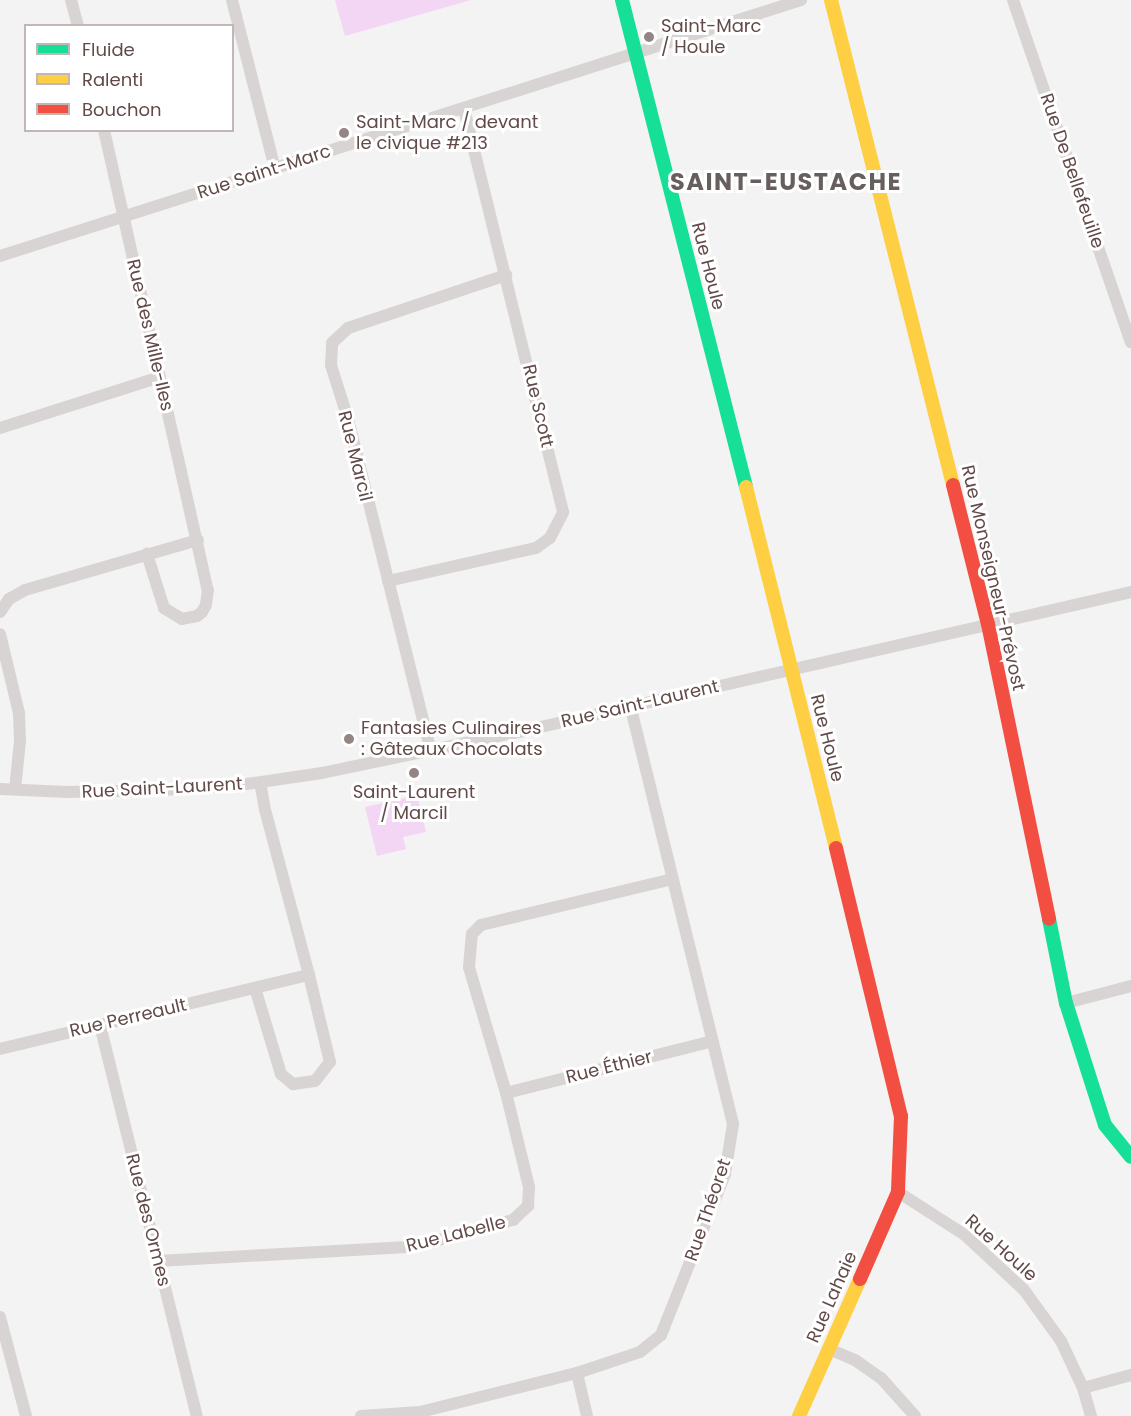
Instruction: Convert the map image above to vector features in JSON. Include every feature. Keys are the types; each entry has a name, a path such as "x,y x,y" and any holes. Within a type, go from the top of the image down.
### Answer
{"street":[{"path":"71,0 77,24"},
{"path":"232,0 274,169"},
{"name":"Rue Houle","path":"622,0 898,1097 902,1141 898,1192 965,1236 1024,1290 1061,1341 1083,1388 1091,1416"},
{"name":"Rue Saint-Marc","path":"0,256 801,0"},
{"name":"Rue Monseigneur-Prévost","path":"831,0 988,624 1066,1003 1105,1125 1131,1157"},
{"name":"Rue De Bellefeuille","path":"1013,0 1131,342"},
{"name":"Rue Scott","path":"388,581 536,548 550,538 563,512 464,109"},
{"name":"Rue des Mille-Iles","path":"104,132 198,540 208,598 202,612 189,619 175,617 164,608 147,554"},
{"name":"Rue Marcil","path":"431,752 347,416 331,365 332,343 348,328 506,275"},
{"path":"0,428 160,377"},
{"path":"0,612 9,599 25,590 198,540"},
{"name":"Rue Saint-Laurent","path":"0,789 119,792 260,783 431,752 1131,592"},
{"path":"0,634 19,713 20,741 15,789"},
{"name":"Rue Théoret","path":"361,1416 420,1412 577,1373 640,1352 661,1335 725,1174 733,1124 630,706"},
{"path":"255,988 281,1074 293,1084 315,1081 330,1062 260,783"},
{"name":"Rue Labelle","path":"158,1261 412,1247 513,1220 528,1206 529,1187 506,1093 469,967 472,934 481,925 585,898 672,879"},
{"name":"Rue Perreault","path":"0,1049 309,975"},
{"path":"1066,1003 1131,986"},
{"name":"Rue des Ormes","path":"99,1025 197,1416"},
{"name":"Rue Éthier","path":"506,1093 712,1041"},
{"name":"Rue Lahaie","path":"799,1416 898,1192"},
{"path":"0,1317 26,1416"},
{"path":"829,1349 855,1360 880,1378 915,1416"},
{"path":"577,1373 587,1416"},
{"path":"1083,1388 1131,1375"}],"shaded area":[{"path":"335,0 471,0 345,36"},
{"path":"417,795 426,832 403,837 406,849 377,856 365,807"}],"traffic: fast":[{"path":"622,0 746,487"},
{"path":"1049,919 1066,1003 1105,1125 1131,1157"}],"traffic: slow":[{"path":"831,0 953,485"},
{"path":"746,487 836,848"},
{"path":"799,1416 860,1279"}],"traffic: jam":[{"path":"953,485 988,624 1049,919"},
{"path":"836,848 901,1116 898,1192 860,1279"}],"place":[{"name":"Saint-Marc / Houle","path":"649,37"},
{"name":"Saint-Marc / devant le civique #213","path":"344,133"},
{"name":"Fantasies Culinaires : Gâteaux Chocolats","path":"349,739"},
{"name":"Saint-Laurent / Marcil","path":"414,773"}],"district":[{"name":"SAINT-EUSTACHE","path":"786,182"}]}
